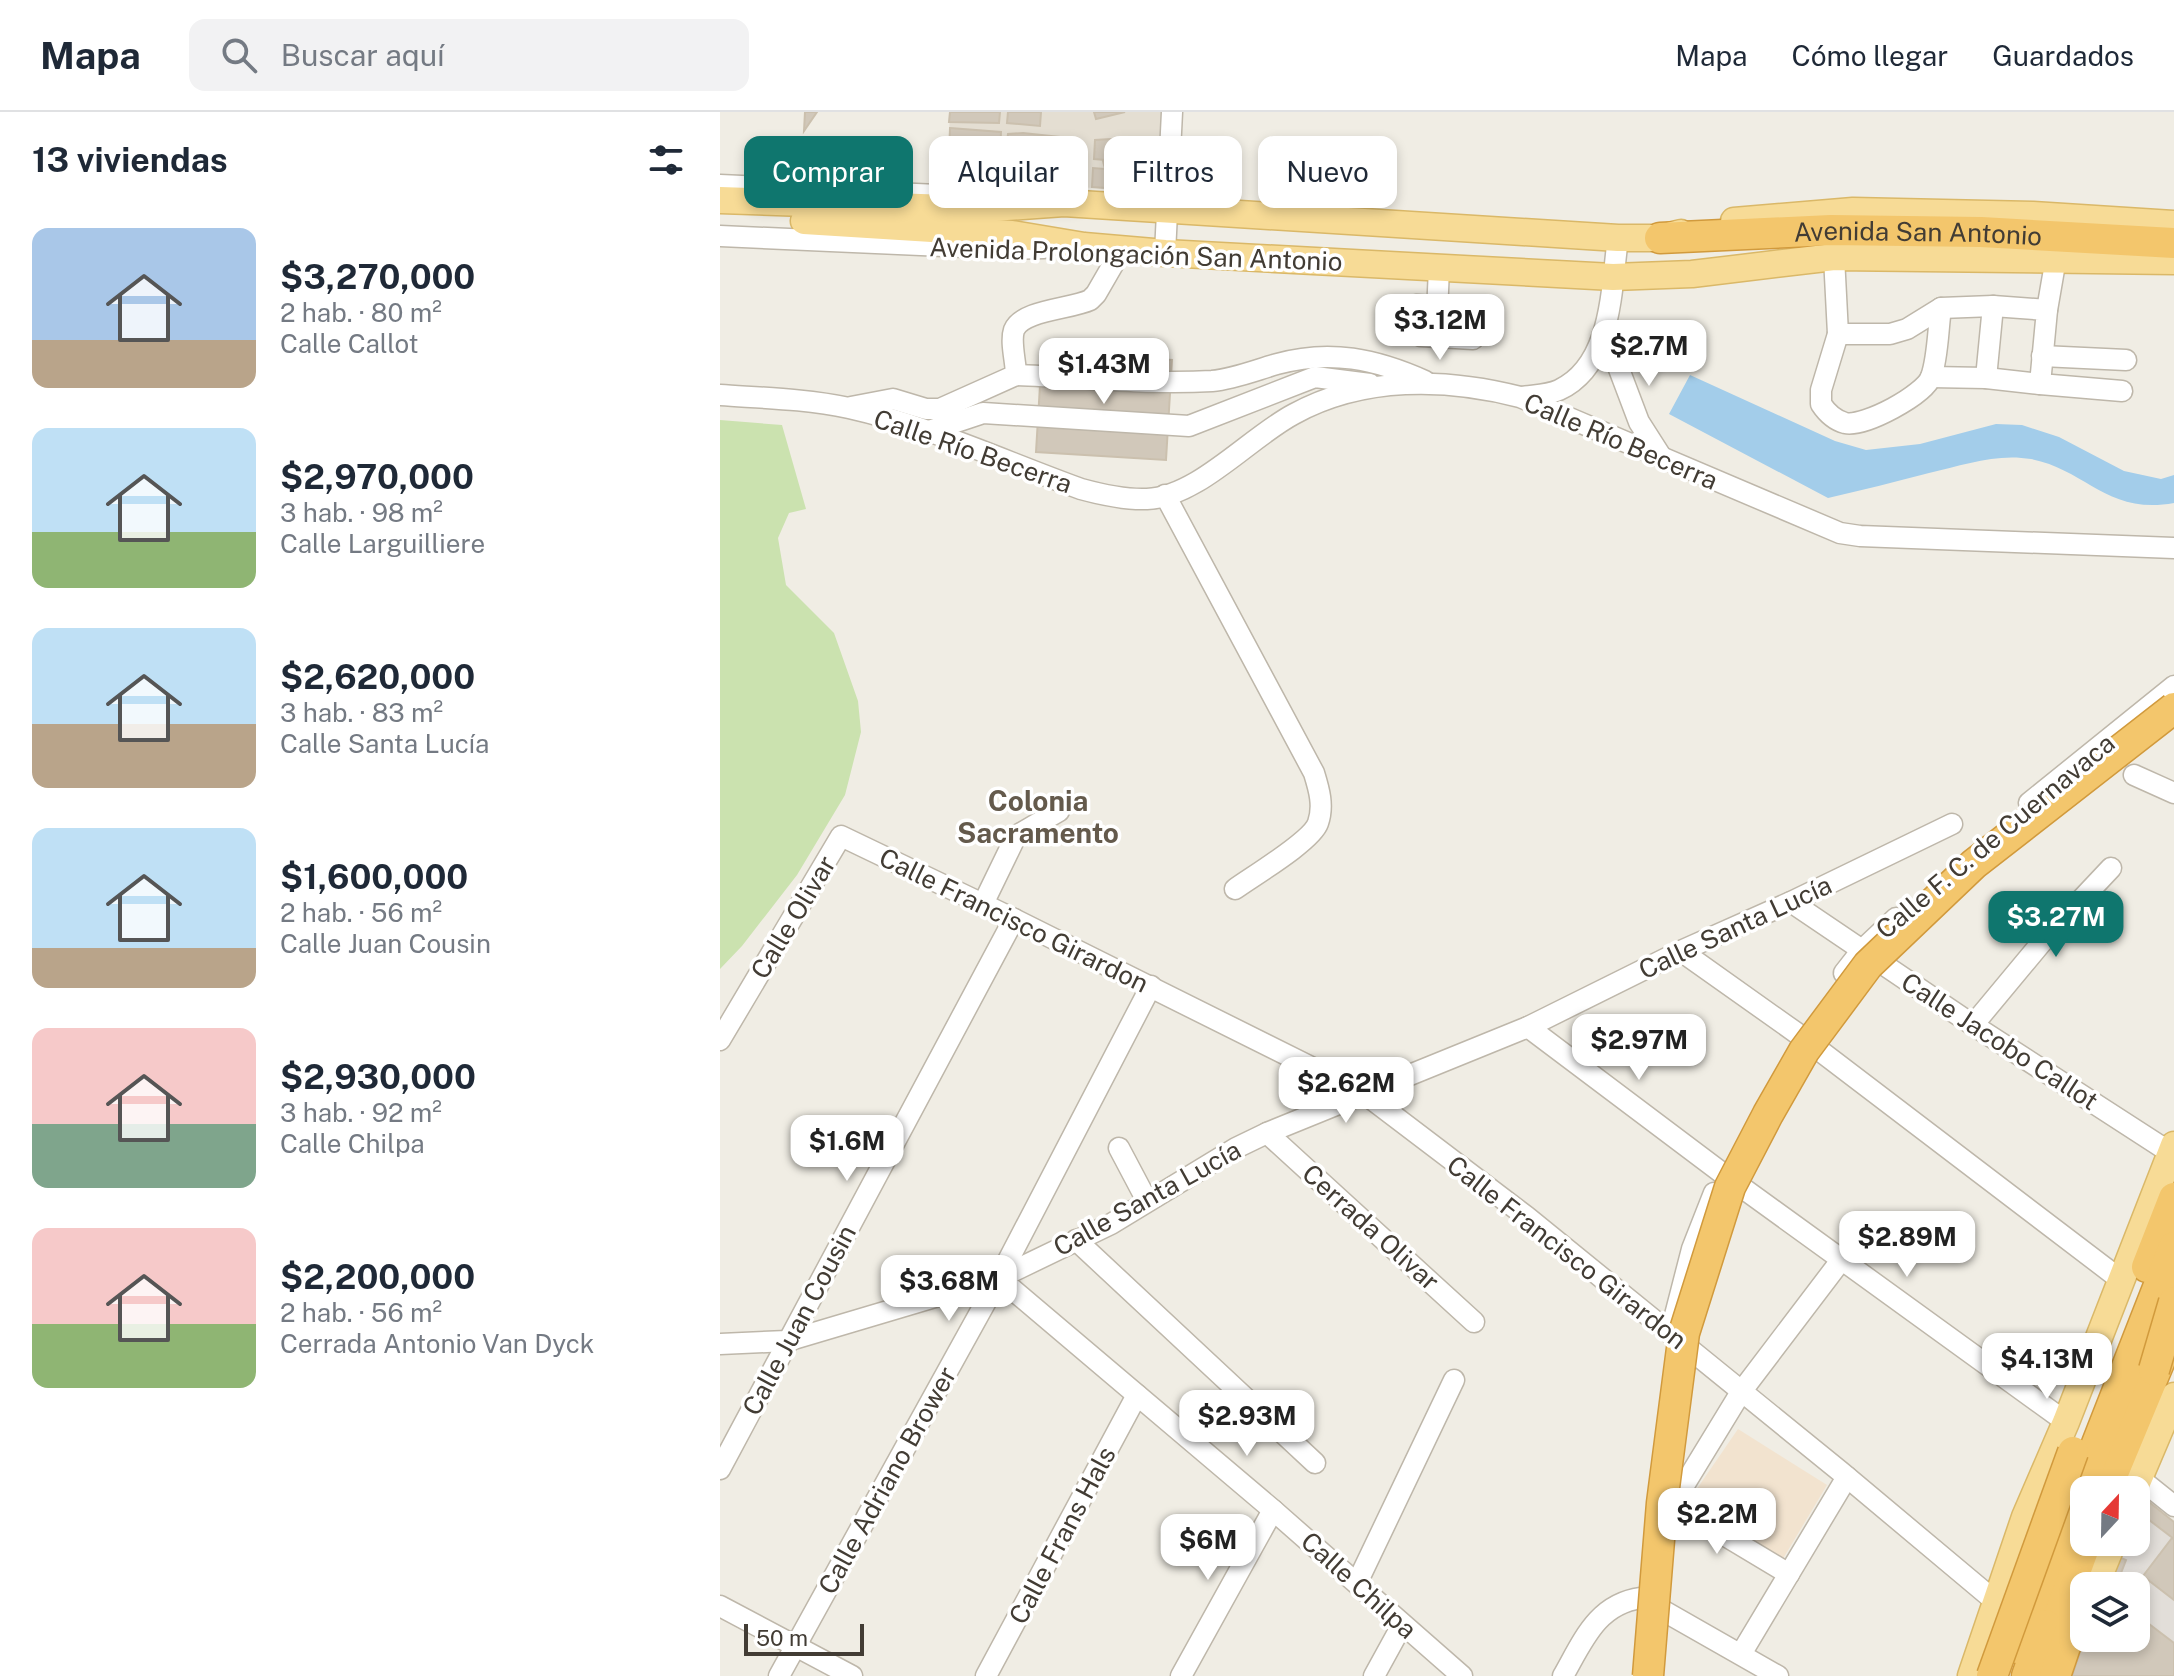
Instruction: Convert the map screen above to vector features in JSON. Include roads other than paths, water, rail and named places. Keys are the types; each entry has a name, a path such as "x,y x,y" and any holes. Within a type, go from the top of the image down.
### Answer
{"highway":[{"name":"Avenida San Antonio","path":"1660,238 1832,244 1981,232 2174,243"},
{"path":"1648,1676 1662,1503 1684,1333 1730,1187 1768,1114 1804,1051 1868,965 1974,864 2174,708"},
{"path":"1992,1676 2073,1452 2174,1198"},
{"path":"2007,1676 2174,1247"},
{"path":"2154,1370 2174,1304"},
{"path":"2101,1476 2174,1304"},
{"path":"2112,1476 2154,1370 2174,1330"},
{"path":"2027,1676 2071,1556"},
{"path":"2037,1676 2083,1556"},
{"path":"2055,1676 2077,1610 2086,1556"},
{"path":"1986,1676 2029,1618"}],"main road":[{"path":"720,200 929,207"},
{"name":"Avenida Prolongación San Antonio","path":"1088,205 1618,238 1660,238 1721,222 1853,211 2033,215 2174,224"},
{"path":"949,208 992,208"},
{"path":"720,217 1012,234 1084,246"},
{"name":"Avenida Prolongación San Antonio","path":"1084,246 1613,277 1692,274 1832,244 2056,258 2174,261"},
{"path":"1971,1676 2025,1517 2066,1422 2172,1149"},
{"path":"2139,1476 2174,1396"},
{"path":"2064,1676 2072,1652"}],"street":[{"path":"1165,253 1172,112"},
{"name":"Avenida Prolongación San Antonio","path":"720,185 929,193"},
{"name":"Avenida Prolongación San Antonio","path":"720,236 1010,249 1084,246"},
{"path":"1520,397 1548,394 1567,385 1588,364 1605,332 1618,238"},
{"path":"1832,244 1838,334 1821,390 1821,404 1830,416 1846,423 1863,422 1922,390 1931,377 1941,308"},
{"path":"1016,375 1013,332 1020,322 1031,315 1090,300 1122,249"},
{"path":"2040,384 2056,258"},
{"path":"1439,268 1438,306 1429,336 1473,339"},
{"path":"1416,305 1475,308"},
{"path":"1838,334 1890,334 1907,329 1941,308 1993,306 2047,310"},
{"path":"1986,378 1993,306"},
{"path":"1605,332 1639,422 1662,458"},
{"path":"2042,356 2126,360"},
{"path":"846,408 893,399 926,409 940,409 1016,375 1187,382 1217,380 1312,358 1352,358 1390,365 1430,383"},
{"path":"926,432 983,413 1189,426 1315,377 1378,386"},
{"path":"1931,377 1986,378 2122,391"},
{"name":"Calle Río Becerra","path":"720,395 846,408 926,432 1081,489 1114,497 1149,499 1178,492 1293,414 1337,396 1378,386 1430,383 1477,386 1520,397 1819,526 1850,535 2174,548"},
{"path":"1165,495 1314,773 1321,797 1318,825 1299,845 1235,889"},
{"name":"Calle F. C. de Cuernavaca","path":"1633,1676 1670,1333 1692,1249 1722,1173 1798,1034 1862,950 1967,853 2174,686"},
{"path":"2134,775 2174,793"},
{"path":"983,904 1016,836 1059,811"},
{"name":"Calle Santa Lucía","path":"720,1344 787,1341 999,1278 1111,1224 1236,1148 1267,1133 1528,1027 1681,951 1952,824"},
{"name":"Calle Francisco Girardon","path":"841,836 1365,1094 1527,1217 1995,1601"},
{"name":"Calle Olivar","path":"720,1040 841,836"},
{"path":"1973,1025 2047,936 2111,868"},
{"name":"Calle Jacobo Callot","path":"1791,902 1973,1025 2172,1149"},
{"name":"Calle Juan Cousin","path":"720,1469 1014,919"},
{"path":"1681,951 1798,1034 2121,1280"},
{"name":"Calle Adriano Brower","path":"779,1676 999,1278 1151,986"},
{"path":"1528,1027 1722,1173 2066,1422"},
{"name":"Cerrada Olivar","path":"1267,1133 1474,1322"},
{"path":"1119,1148 1147,1201"},
{"path":"1076,1240 1315,1463"},
{"path":"1789,1574 1689,1514 1681,1502 1683,1487 1741,1392 1842,1259"},
{"name":"Calle Chilpa","path":"999,1278 1273,1510 1462,1676"},
{"path":"1357,1583 1454,1380"},
{"name":"Calle Frans Hals","path":"986,1676 1137,1395"},
{"path":"1741,1654 1847,1477"},
{"path":"2150,1492 2174,1506"},
{"path":"1181,1676 1273,1510"},
{"path":"1563,1676 1591,1626 1608,1609 1625,1600 1641,1598 1778,1676"},
{"path":"720,1606 852,1676"},
{"path":"1374,1676 1402,1625"}],"water":[{"path":"1690,375 1835,441 1866,450 1920,444 1996,424 2022,425 2059,437 2124,471 2161,479 2174,475 2174,503 2131,503 2098,490 2068,472 2031,459 2018,458 1980,461 1828,498 1669,414"}],"district":[{"name":"Colonia Sacramento","path":"1038,816"}]}
